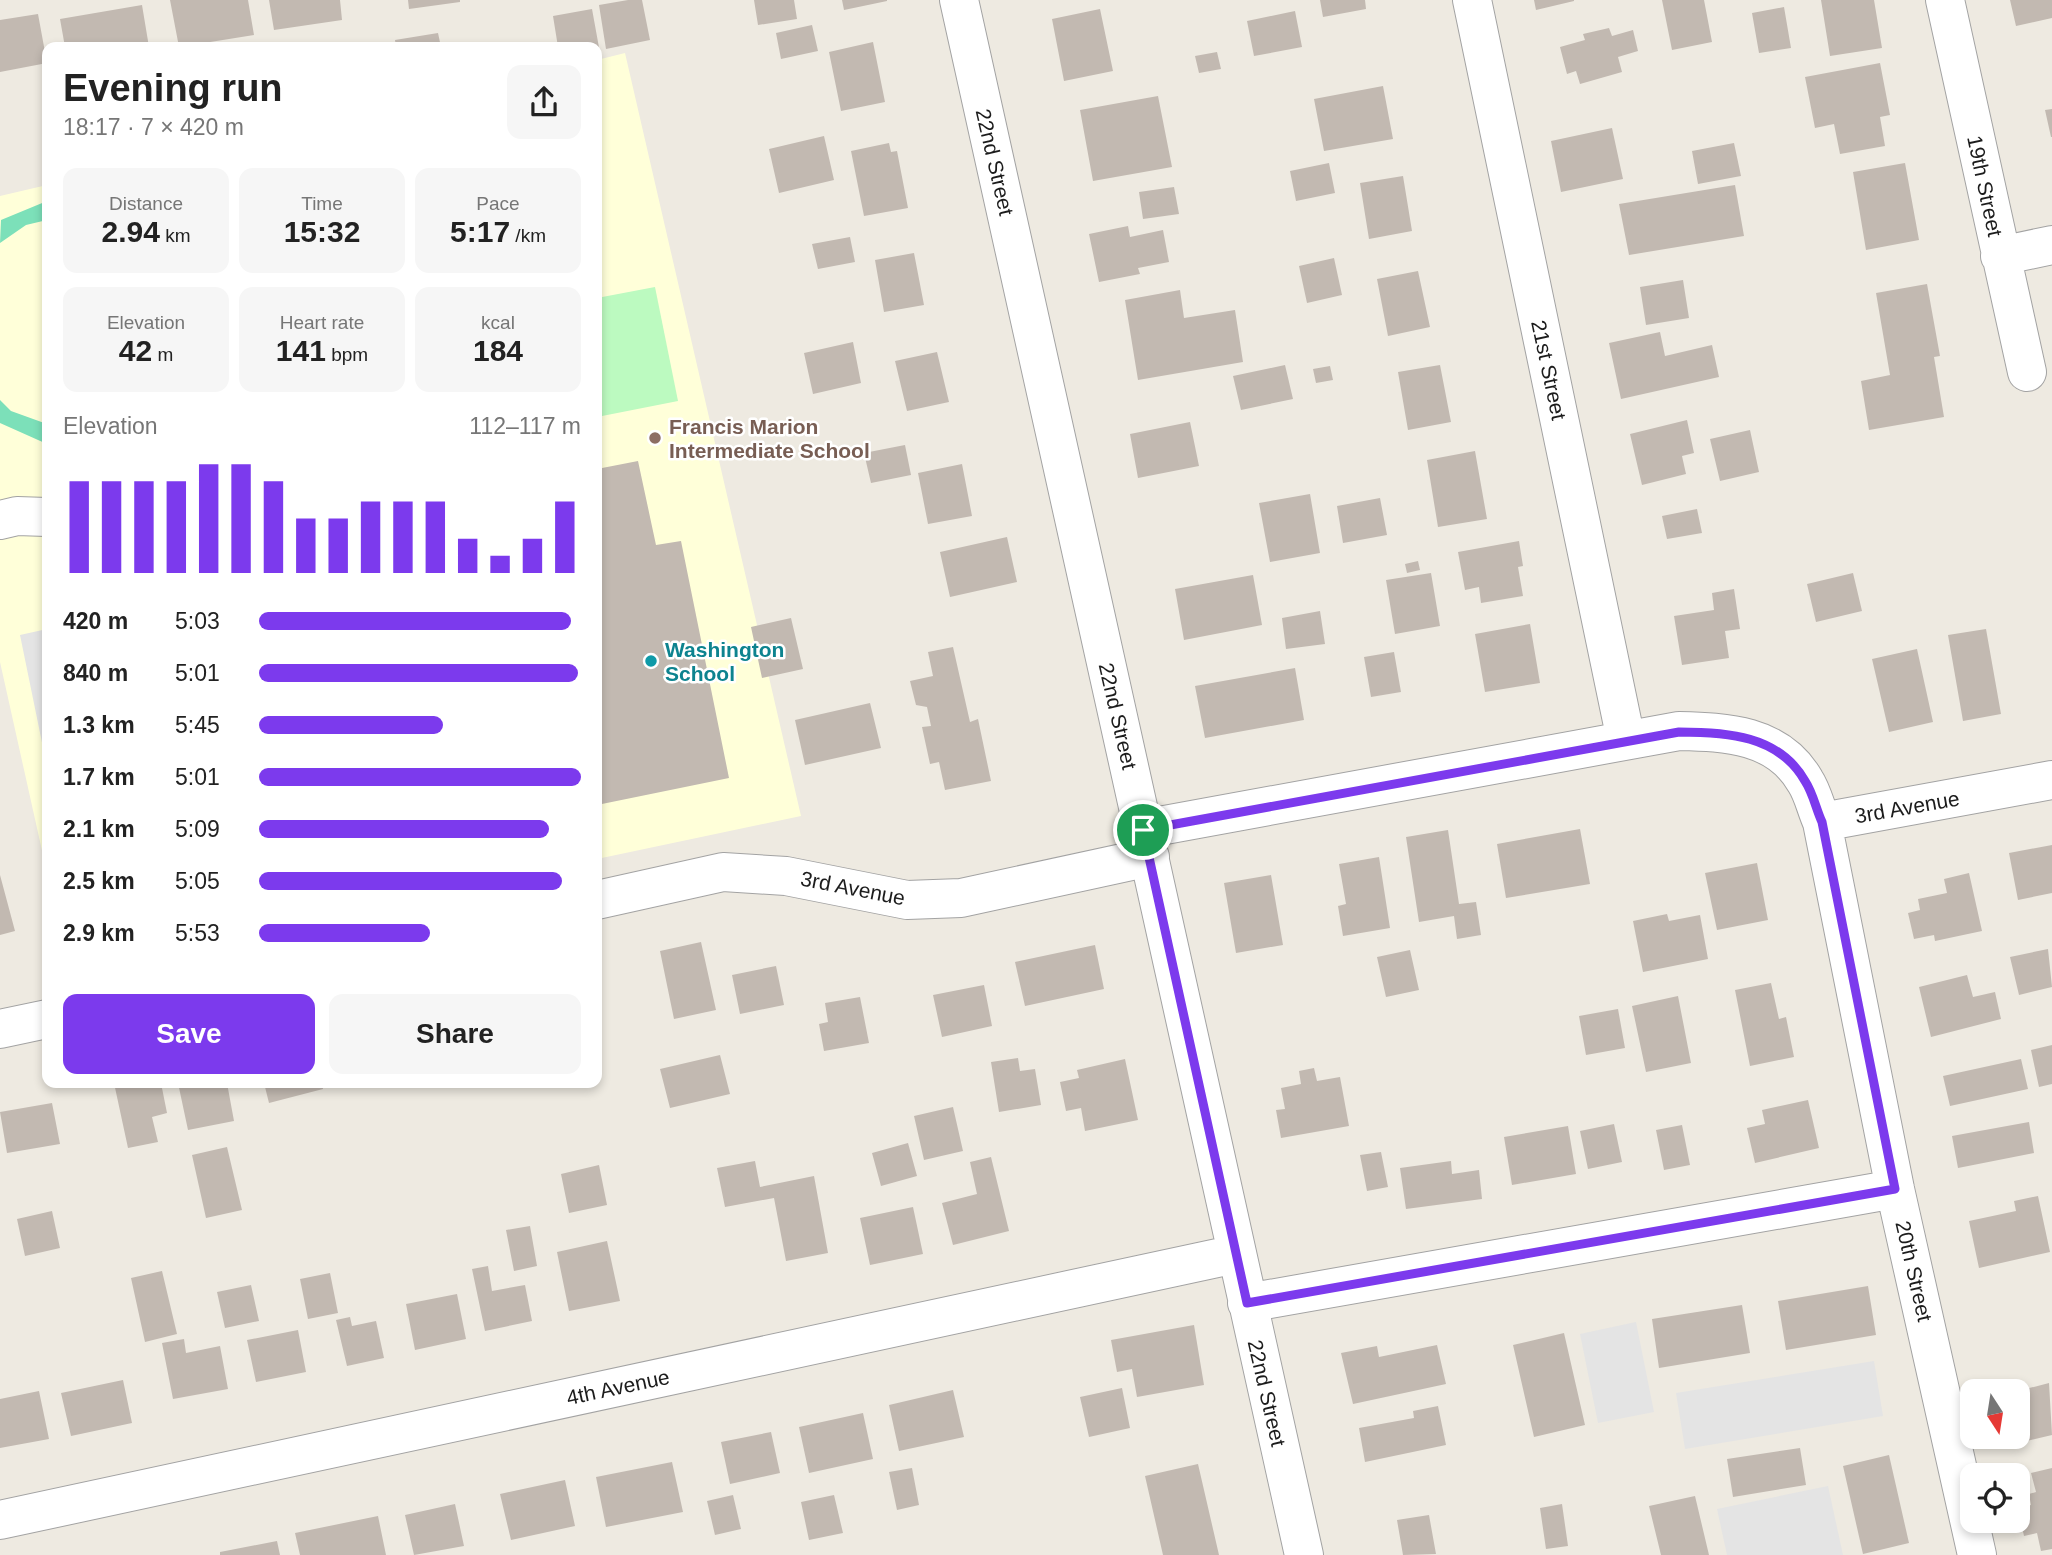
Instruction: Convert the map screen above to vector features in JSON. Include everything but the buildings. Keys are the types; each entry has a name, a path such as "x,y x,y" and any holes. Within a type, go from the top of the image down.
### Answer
{"street":[{"name":"22nd Street","path":"959,0 1304,1555"},
{"name":"21st Street","path":"1472,0 1626,740"},
{"name":"19th Street","path":"1945,0 2027,372"},
{"path":"2000,256 2052,245"},
{"name":"3rd Avenue","path":"602,899 723,872 786,876 907,900 961,898 1146,843 1626,740 1679,732 1732,732 1776,750 1805,780 1822,822 2052,780"},
{"name":"20th Street","path":"1822,822 1895,1189 1977,1555"},
{"path":"0,1029 42,1020"},
{"path":"1247,1303 1895,1189"},
{"name":"4th Avenue","path":"0,1520 1236,1254"}],"shaded area":[{"name":"Francis Marion Intermediate School","path":"625,53 801,816 602,858 602,59"},
{"path":"42,186 42,851 0,662 0,196"},
{"path":"42,630 42,743 20,635"},
{"path":"1636,1322 1654,1412 1598,1423 1580,1334"},
{"path":"1874,1361 1883,1416 1685,1449 1676,1393"},
{"path":"1828,1486 1843,1555 1727,1555 1717,1509"}],"green space":[{"path":"42,203 42,221 26,225 0,243 1,220"},
{"path":"655,287 678,401 602,416 602,297"},
{"path":"0,400 11,411 42,422 42,442 0,423"}],"place":[{"name":"Francis Marion Intermediate School","path":"655,438"},
{"name":"Washington School","path":"651,661"}],"route":[{"path":"1679,732 1732,732 1776,750 1805,780 1822,822 1895,1189 1247,1303 1143,830 1679,732"}]}
